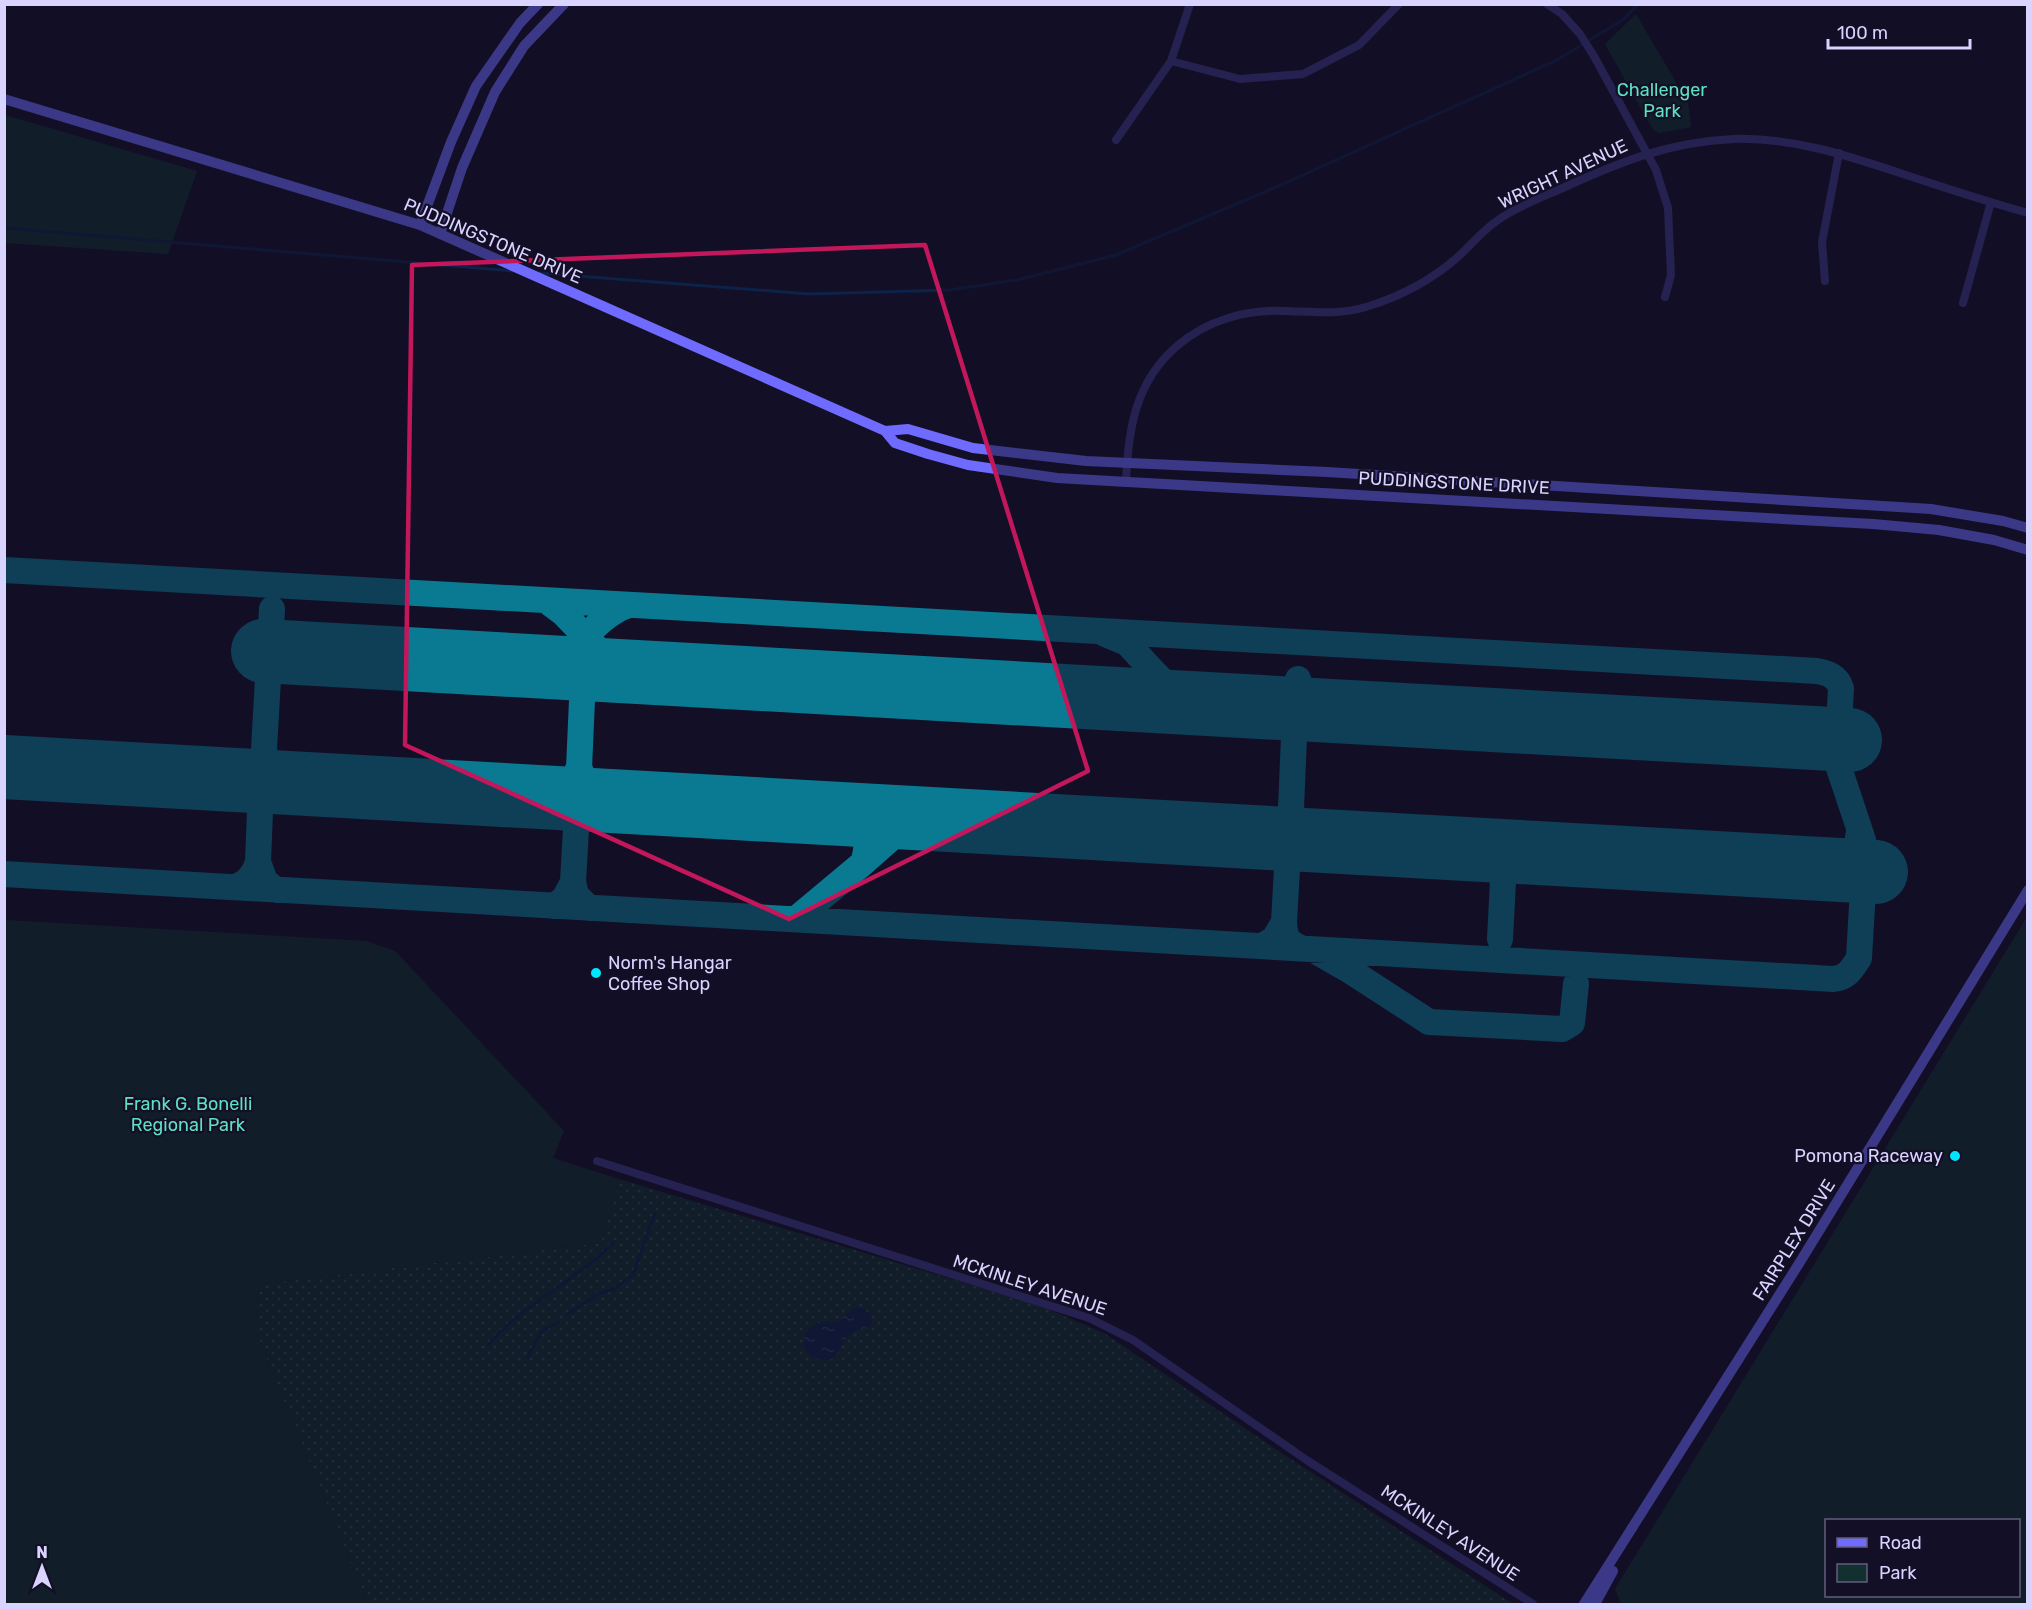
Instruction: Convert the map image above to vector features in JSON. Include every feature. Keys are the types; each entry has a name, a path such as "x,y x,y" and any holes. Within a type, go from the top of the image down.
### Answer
{"street":[{"path":"420,225 451,142 476,86 520,23 538,4"},
{"path":"440,234 462,168 495,92 524,46 564,4"},
{"path":"1116,140 1171,61 1190,4"},
{"path":"1171,61 1240,79 1303,74 1359,45 1399,4"},
{"path":"1547,4 1562,14 1592,52 1656,170 1668,208 1671,275 1665,297"},
{"name":"PUDDINGSTONE DRIVE","path":"4,99 420,225 885,431 895,443 968,465 1057,478 1873,524 1939,530 1994,540 2028,550"},
{"name":"WRIGHT AVENUE","path":"1126,482 1130,427 1150,377 1178,345 1200,330 1217,322 1266,310 1326,314 1363,308 1384,301 1443,270 1462,254 1483,231 1500,219 1610,167 1647,153 1699,142 1734,139 1776,140 1839,153 2028,213"},
{"path":"1825,281 1822,242 1839,153"},
{"path":"1963,303 1991,202"},
{"name":"PUDDINGSTONE DRIVE","path":"885,431 908,429 973,448 1008,453 1127,463 1327,472 1931,509 2002,521 2028,528"},
{"name":"FAIRPLEX DRIVE","path":"1584,1605 1800,1262 2028,890"},
{"name":"MCKINLEY AVENUE","path":"597,1161 1089,1318 1111,1328 1187,1377 1308,1461 1533,1605"},
{"path":"1595,1605 1625,1540"}],"highlighted area":[{"path":"925,245 1088,771 789,919 405,745 412,265"}],"green space":[{"name":"Challenger Park","path":"1636,14 1688,103 1691,127 1659,133 1653,130 1605,44"},
{"path":"5,115 197,171 168,254 5,243"},
{"name":"Pomona Raceway","path":"2027,917 2027,1604 1621,1604 1615,1589"},
{"name":"Frank G. Bonelli Regional Park","path":"5,920 366,941 395,951 564,1131 553,1158 619,1179 601,1243 259,1284 255,1330 368,1604 5,1604"},
{"path":"619,1179 1038,1305 1104,1333 1277,1450 1513,1604 368,1604 255,1330 259,1284 601,1243"}],"water":[{"path":"860,1307 871,1314 872,1323 852,1333 833,1358 820,1360 806,1351 804,1337 812,1326 838,1320"}],"waterway":[{"path":"539,273 809,294 950,290 1017,280 1116,255 1281,185 1557,60 1624,19 1638,4"},
{"path":"4,228 512,271"},
{"path":"568,1314 598,1294 614,1289 633,1275 655,1213"},
{"path":"488,1345 502,1330 584,1268 615,1241"},
{"path":"527,1358 542,1331 558,1322"}],"taxiway":[{"path":"4,570 1817,671 1832,676 1841,688 1837,762 1863,840 1865,854 1859,958 1846,975 1833,979 4,874"},
{"path":"547,601 563,613 614,666 625,671"},
{"path":"542,667 565,655 604,619 626,606"},
{"path":"264,749 272,609"},
{"path":"1105,634 1127,643 1151,669"},
{"path":"549,667 575,681 582,700 590,684 595,680 606,675 630,671"},
{"path":"1133,699 1148,691 1153,681 1151,669 1171,690 1199,703"},
{"path":"1266,707 1286,697 1298,679 1308,698 1326,710"},
{"path":"579,768 582,700"},
{"path":"1266,707 1284,718 1294,737 1307,720 1326,710"},
{"path":"1291,808 1294,737"},
{"path":"292,783 273,770 267,761 264,749 260,760 250,772 235,780 254,797 260,811 273,793 293,783"},
{"path":"541,797 555,793 569,785 579,767 588,790 609,801"},
{"path":"541,797 563,808 576,829 588,810 609,801"},
{"path":"1264,836 1281,825 1291,808 1296,821 1310,839"},
{"path":"258,862 260,811"},
{"path":"838,813 854,822 863,832 866,838 863,863 906,825 936,818"},
{"path":"573,882 576,829"},
{"path":"1839,870 1856,851 1859,831"},
{"path":"1259,836 1278,849 1287,869 1293,856 1315,839"},
{"path":"1475,849 1493,862 1503,881 1512,865 1527,852"},
{"path":"235,887 250,878 258,862 265,881 276,890"},
{"path":"796,919 863,863"},
{"path":"1284,922 1287,869"},
{"path":"1500,939 1503,881"},
{"path":"554,906 564,899 573,882 576,895 589,908"},
{"path":"1262,946 1274,939 1284,922 1288,938 1301,948"},
{"path":"1319,953 1429,1022 1562,1029 1572,1023 1576,984"}],"runway":[{"path":"263,651 1850,740"},
{"path":"4,767 1876,872"}],"place":[{"name":"Norm's Hangar Coffee Shop","path":"596,973"},
{"name":"Pomona Raceway","path":"1955,1156"}]}
